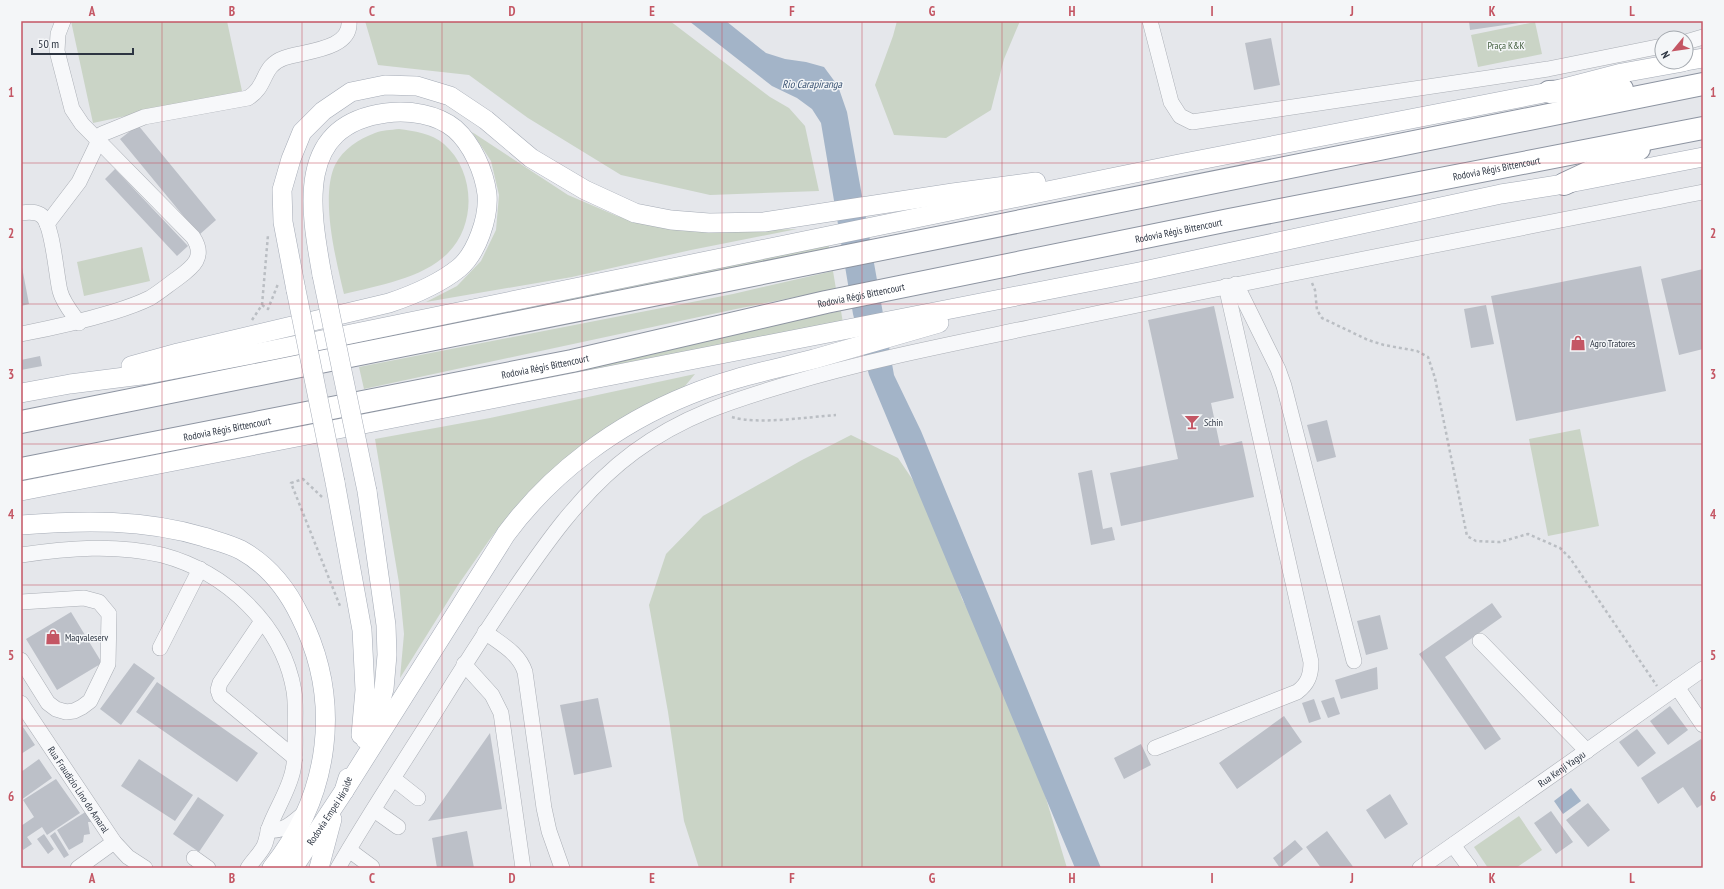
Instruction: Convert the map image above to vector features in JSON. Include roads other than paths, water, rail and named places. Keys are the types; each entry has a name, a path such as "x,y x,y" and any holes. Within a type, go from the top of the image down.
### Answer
{"highway":[{"path":"1549,92 1698,85"},
{"path":"21,422 1698,85"},
{"name":"Rodovia Régis Bittencourt","path":"21,469 572,361 826,302 1229,220 1703,128"},
{"path":"1564,184 1671,134"}],"main road":[{"path":"21,393 70,384 149,374 242,356 1178,164 1549,92 1622,73 1654,67"},
{"path":"358,750 365,690 365,660 362,630 284,222 282,190 291,159 302,132 323,111 351,92 385,84 418,86 450,96 486,120 531,158 585,190 635,213 671,220 709,223 764,222 953,193 1178,164"},
{"path":"70,384 178,353 389,303 413,295 439,281 460,267 476,247 486,213 487,194 482,175 471,148 455,129 428,115 399,111 370,115 346,127 331,140 320,156 314,179 312,204 314,234 322,275 367,491 386,625 387,655 384,689 378,710 358,750"},
{"path":"21,491 830,333 891,329 1139,272 1501,194 1564,184 1703,157"},
{"path":"319,868 340,797 506,534 524,509 551,482 574,462 612,435 649,414 689,395 738,379 840,360 891,329"},
{"path":"21,525 116,522 174,529 217,541 240,550 255,559 284,588 307,630 318,660 324,687 326,724 322,767 308,809 297,831 272,868"},
{"name":"Rodovia Empei Hiraide","path":"293,868 340,797 358,750"}],"street":[{"path":"21,334 79,323 129,307 149,298 190,269 196,263 198,253 193,237 78,120 72,109 57,51 58,34 63,21"},
{"path":"47,224 79,182 102,134 144,117 248,98 256,93 261,87 271,66 284,58 326,47 341,40 347,33 349,21"},
{"path":"1150,21 1171,102 1180,116 1192,122 1548,69 1654,48"},
{"path":"1548,69 1549,92"},
{"path":"338,868 464,664 551,537 579,504 607,475 633,453 665,432 707,410 840,360 899,354 1231,285 1703,192"},
{"path":"21,213 39,214 47,224 60,291 66,304 79,323"},
{"path":"1231,285 1280,375 1354,661"},
{"path":"1155,748 1297,692 1303,688 1310,674 1311,662 1231,285"},
{"path":"21,556 78,548 134,551 163,556 200,569 235,592 262,621 279,647 289,672 294,692 295,758 291,778 268,830 264,847 248,868"},
{"path":"160,648 200,569"},
{"path":"21,602 84,598 99,602 109,614 109,624 108,664 90,701 74,712 66,712 56,709 48,703 21,660"},
{"path":"262,621 220,683 218,690 220,696 295,758"},
{"path":"485,632 515,655 522,663 525,672 544,808 549,831 562,868"},
{"path":"1480,641 1587,751"},
{"path":"464,664 492,695 501,713 523,868"},
{"name":"Rua Kenji Yagyu","path":"1420,868 1703,669"},
{"path":"1677,687 1703,724"},
{"name":"Rua Fraudizio Lino do Amaral","path":"21,703 114,842 128,857 145,868"},
{"path":"394,779 418,798"},
{"path":"268,830 275,830 290,825 308,809"},
{"path":"374,810 398,827"},
{"path":"78,868 114,842"},
{"path":"1453,845 1470,868"},
{"path":"349,850 372,868"},
{"path":"194,858 208,868"}],"water":[{"name":"Rio Carapiranga","path":"689,21 726,21 766,53 785,59 806,62 824,67 838,86 847,112 894,375 921,431 1101,868 1075,868 869,375 853,314 821,123 812,109 797,98 772,86"},
{"path":"1571,788 1581,801 1563,814 1554,801"}],"place":[{"name":"Agro Tratores","path":"1578,343"},
{"name":"Schin","path":"1192,422"},
{"name":"Maqvaleserv","path":"53,637"}],"park label":[{"name":"Praça K&K","path":"1506,45"}]}
